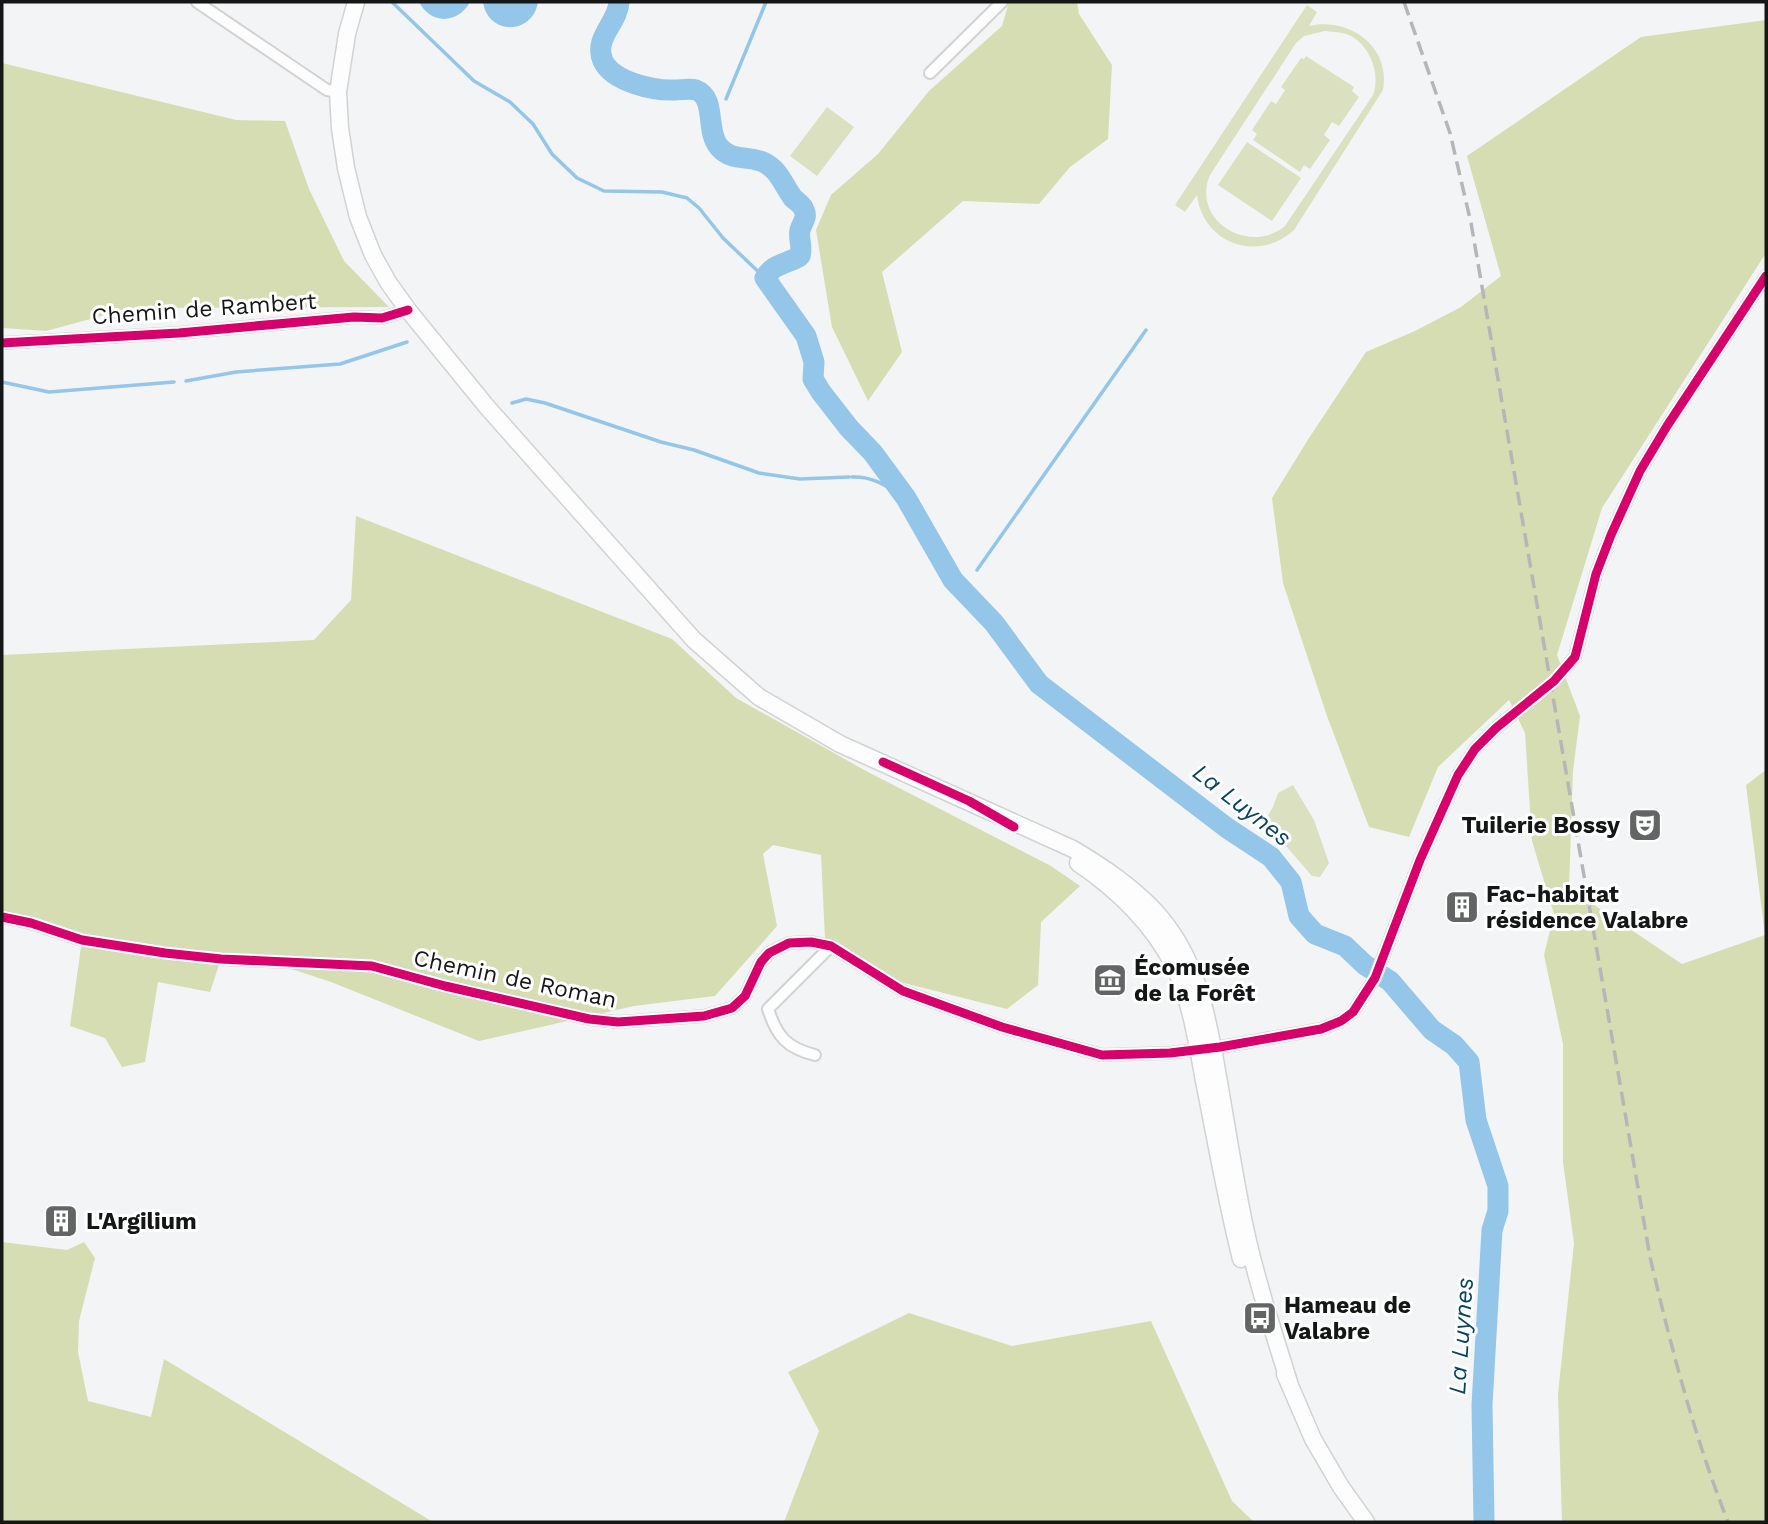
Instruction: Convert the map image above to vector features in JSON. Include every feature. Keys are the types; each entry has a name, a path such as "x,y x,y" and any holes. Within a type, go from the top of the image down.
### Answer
{"main road":[{"path":"356,2 347,34 338,92 345,168 358,217 373,255 408,310 487,407 694,640 733,677 759,697 815,731 1062,843 1109,870 1155,911 1175,937 1191,964 1208,1016 1229,1211 1240,1255 1268,1339 1313,1439 1340,1487 1366,1522"}],"street":[{"path":"197,2 327,90 338,92"},
{"path":"930,73 1002,2"},
{"name":"Chemin de Roman","path":"2,917 31,923 82,940 165,953 221,959 372,966 445,986 589,1019 618,1022 704,1016 732,1008 745,996 761,962 778,947 789,943 811,942 831,946 903,991 1002,1027 1102,1055 1170,1053 1321,1029 1341,1021 1353,1012 1375,978 1420,860 1458,775 1475,749 1496,728 1554,681 1575,657 1596,574 1640,471 1766,276"},
{"name":"Chemin de Rambert","path":"2,343 179,333 354,317 382,318 408,310"},
{"path":"815,1055 795,1050 780,1036 768,1009 831,946"}],"green space":[{"path":"1009,2 1077,2 1079,14 1112,65 1108,139 1070,167 1039,204 963,201 882,272 902,352 868,401 832,327 816,230 831,195 878,154 929,91 1002,26"},
{"path":"1307,5 1317,12 1309,26 1339,26 1364,38 1374,48 1384,74 1383,90 1294,230 1280,240 1265,245 1234,243 1210,226 1201,212 1197,195 1185,212 1175,205","holes":["1325,31 1349,35 1363,46 1372,61 1376,78 1373,95 1285,226 1270,234 1255,237 1226,229 1208,206 1206,191 1210,175 1296,43 1304,36"]},
{"path":"1766,20 1766,253 1602,508 1557,655 1580,716 1573,771 1569,888 1682,964 1765,935 1746,785 1766,770 1766,1522 1562,1522 1558,1394 1574,1243 1563,1162 1563,1044 1544,955 1554,914 1532,841 1525,733 1509,700 1438,767 1409,837 1369,827 1327,716 1283,583 1272,498 1366,352 1461,307 1501,276 1467,156 1641,37"},
{"path":"1306,56 1354,87 1352,91 1359,97 1339,126 1332,122 1324,135 1330,140 1310,169 1304,165 1300,172 1253,140 1257,134 1252,130 1271,101 1276,104 1285,90 1281,87 1301,58"},
{"path":"2,63 236,120 285,121 309,189 344,261 389,307 131,308 46,331 2,328"},
{"path":"827,107 854,127 817,176 790,156"},
{"path":"1247,142 1301,178 1272,221 1218,185"},
{"path":"356,516 672,639 736,698 866,771 1051,866 1080,886 1041,922 1038,985 1007,1009 900,982 825,938 821,855 773,845 763,854 777,926 715,996 634,1006 479,1041 331,982 261,959 221,959 210,992 158,982 145,1062 122,1067 105,1038 70,1026 82,940 2,917 2,655 314,640 351,600"},
{"path":"1293,785 1314,820 1329,863 1320,877 1312,876 1286,846 1261,827 1278,793"},
{"path":"2,1242 67,1250 84,1242 95,1258 79,1321 78,1352 88,1401 151,1417 164,1359 433,1522 2,1522"},
{"path":"909,1313 1012,1346 1151,1321 1232,1501 1254,1522 784,1522 819,1431 788,1372"}],"water":[{"path":"419,2 470,2 459,15 444,19 430,15"},
{"path":"483,2 538,2 528,21 510,27 493,21"}],"waterway":[{"path":"392,2 474,81 510,102 533,124 552,154 577,178 604,191 662,192 687,198 699,208 723,238 765,278"},
{"name":"La Luynes","path":"619,2 618,10 601,45 603,61 608,68 635,84 666,90 694,89 702,94 709,107 712,132 719,147 729,155 769,165 803,208 805,215 800,230 800,256 776,267 765,278 806,336 814,362 813,379 821,392 873,453 906,498 953,580 994,623 1039,684 1227,828 1271,857 1291,882 1299,916 1315,934 1345,946 1365,965 1390,981 1432,1030 1454,1045 1469,1062 1476,1120 1498,1186 1498,1211 1492,1230 1482,1405 1484,1522"},
{"path":"726,99 766,2"},
{"path":"713,134 718,122"},
{"path":"977,570 1146,330"},
{"path":"186,381 236,372 340,364 407,342"},
{"path":"2,382 49,392 174,382"},
{"path":"512,403 526,399 545,403 759,473 800,479 849,477"},
{"path":"852,477 874,480 906,498"}],"railway":[{"path":"1404,2 1450,133 1471,223 1650,1257 1684,1391 1728,1522"}],"cycle path":[{"path":"2,917 31,923 82,940 165,953 221,959 372,966 445,986 589,1019 618,1022 704,1016 732,1008 745,996 761,962 769,953 789,943 811,942 831,946 903,991 1002,1027 1102,1055 1170,1053 1321,1029 1341,1021 1353,1012 1375,978 1420,860 1458,775 1475,749 1496,728 1554,681 1575,657 1596,574 1640,471 1766,276"},
{"path":"2,343 179,333 354,317 382,318 408,310"},
{"path":"883,762 969,801 1014,827"}],"place":[{"name":"Tuilerie Bossy","path":"1645,825"},
{"name":"Fac-habitat résidence Valabre","path":"1462,907"},
{"name":"Écomusée de la Forêt","path":"1110,980"},
{"name":"L'Argilium","path":"61,1221"},
{"name":"Hameau de Valabre","path":"1260,1318"}]}
